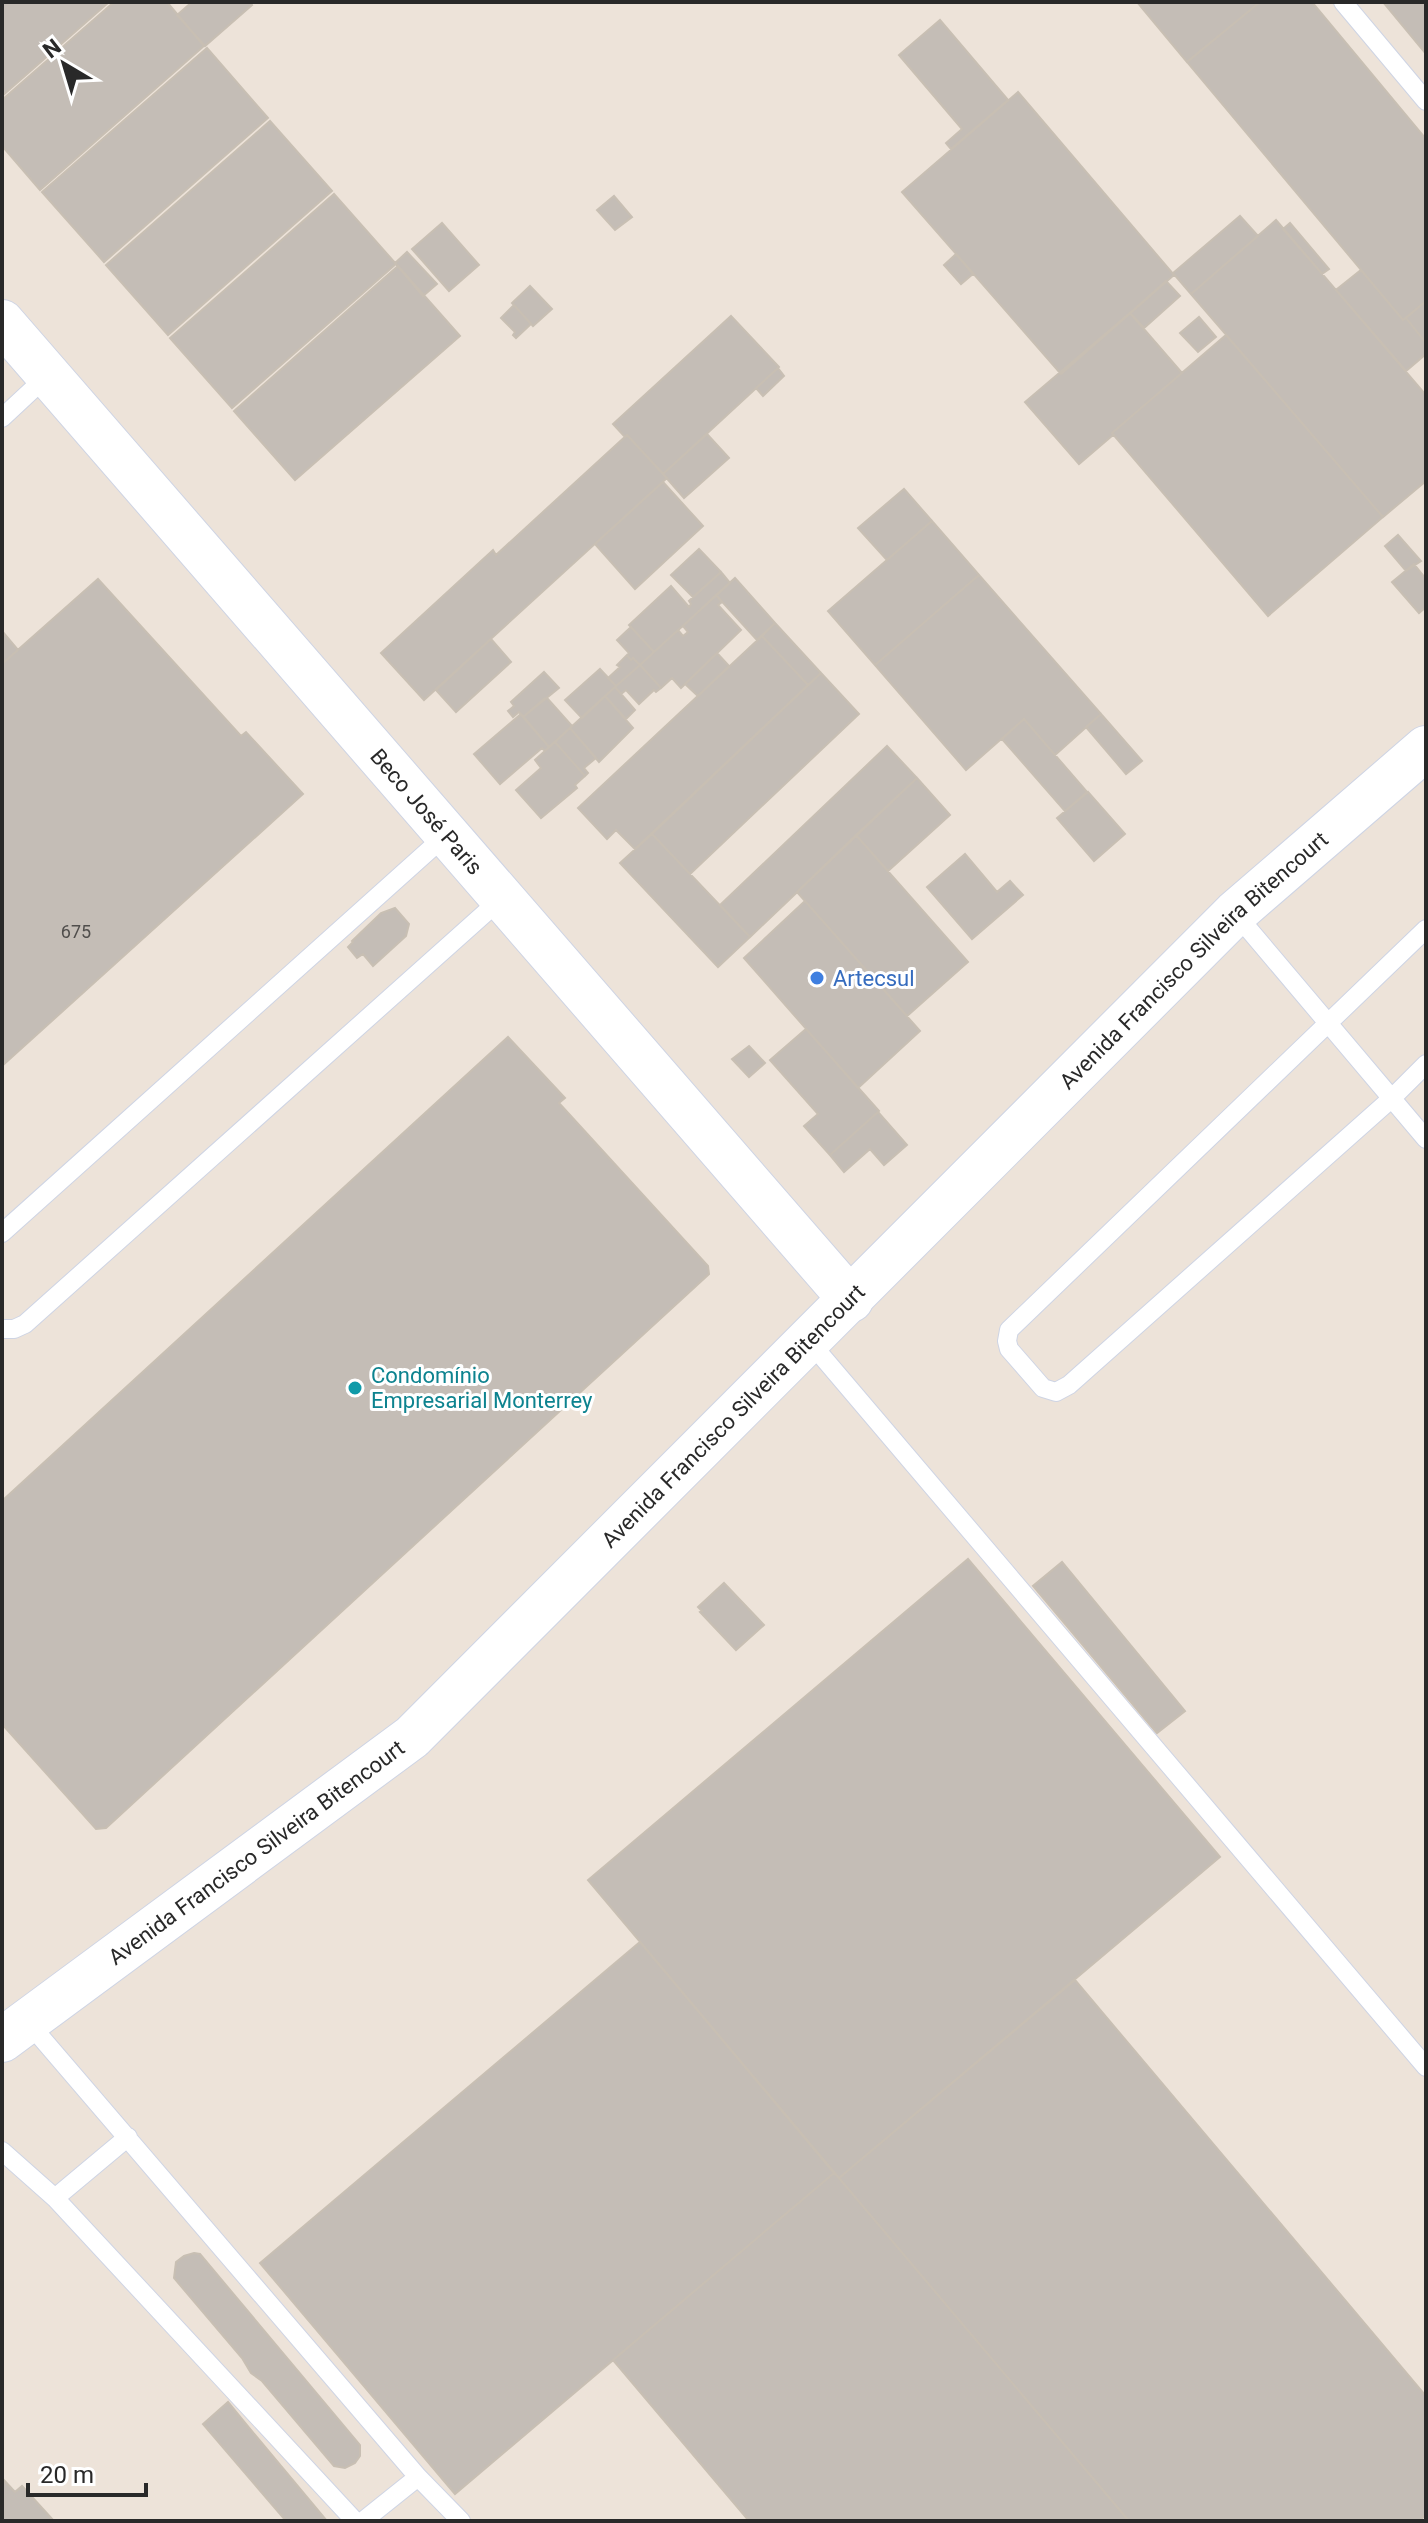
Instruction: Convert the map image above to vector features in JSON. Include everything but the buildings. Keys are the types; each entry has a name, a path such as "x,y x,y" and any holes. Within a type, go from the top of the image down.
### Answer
{"main road":[{"name":"Beco José Paris","path":"2,322 851,1300"},
{"name":"Avenida Francisco Silveira Bitencourt","path":"14,2030 412,1737 1235,913 1426,748"}],"lane":[{"path":"1343,2 1426,101"},
{"path":"2,418 47,376"},
{"path":"2,1233 446,835"},
{"path":"2,1329 14,1329 25,1324 502,898"},
{"path":"1235,913 1426,1139"},
{"path":"1426,929 1009,1330 1009,1349 1043,1388 1056,1392 1069,1385 1391,1099 1426,1064"},
{"path":"809,1341 1426,2067"},
{"path":"14,2030 128,2137 418,2477 461,2521"},
{"path":"55,2198 128,2137"},
{"path":"2,2151 55,2198 355,2521"},
{"path":"363,2521 418,2477"}],"place":[{"name":"Artecsul","path":"817,978"},
{"name":"Condomínio Empresarial Monterrey","path":"355,1388"}]}
